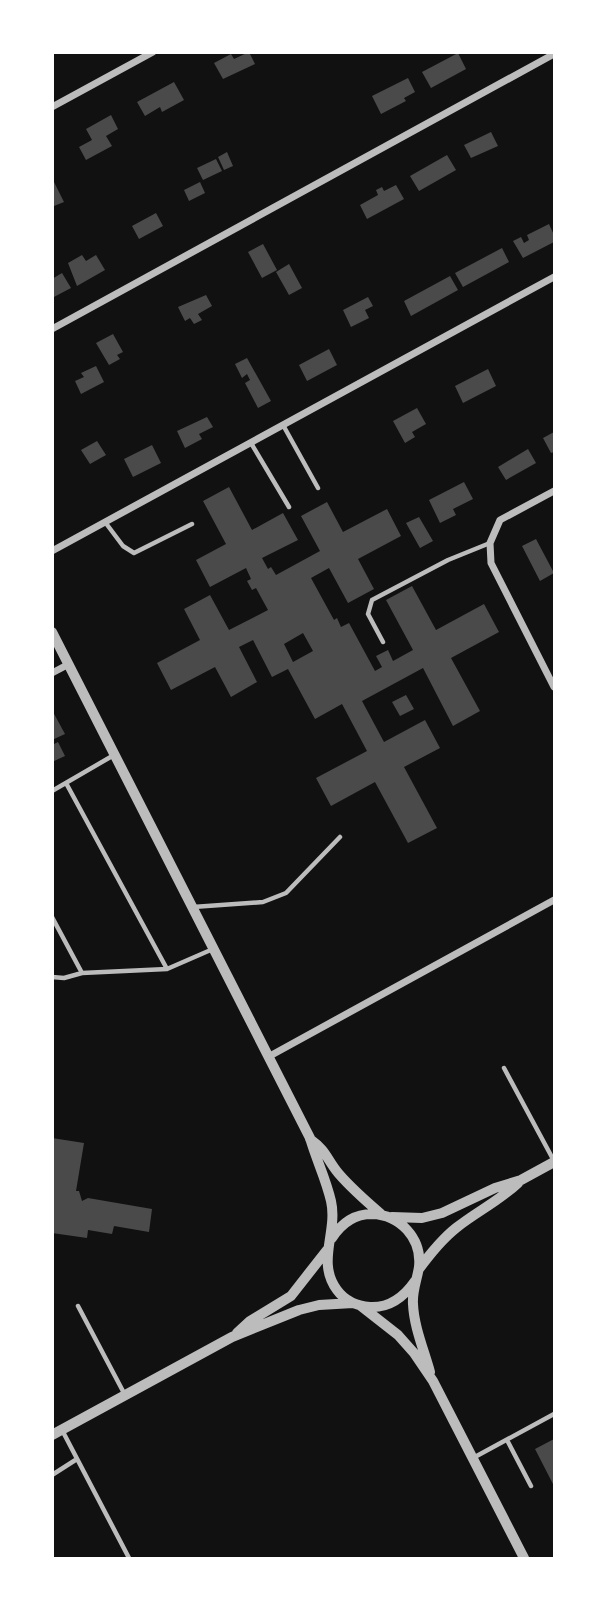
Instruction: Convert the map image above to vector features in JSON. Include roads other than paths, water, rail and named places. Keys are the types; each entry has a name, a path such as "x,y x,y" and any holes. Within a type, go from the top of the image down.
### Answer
{"street":[{"path":"52,107 153,52"},
{"path":"52,329 555,54"},
{"path":"52,551 555,277"},
{"path":"555,491 500,520 490,543 491,563 555,687"},
{"path":"52,632 310,1139 331,1202 326,1265 331,1281 340,1294 398,1335 414,1353 433,1381 520,1557"},
{"path":"52,673 69,664"},
{"path":"268,1057 555,900"},
{"path":"310,1139 324,1149 337,1171 352,1188 386,1216 404,1226 414,1239 419,1254 419,1270"},
{"path":"232,1337 250,1321 291,1296 339,1228 351,1219 366,1214 422,1217 442,1213 495,1188 521,1180 555,1161"},
{"path":"433,1381 415,1321 413,1302 419,1270 440,1242 454,1229 502,1198 521,1180"},
{"path":"57,1433 232,1337 319,1304 377,1307 392,1303 405,1294 415,1281"}],"lane":[{"path":"283,425 318,488"},
{"path":"251,443 289,507"},
{"path":"105,522 123,546 134,553 192,524"},
{"path":"383,642 368,614 372,600 448,560 490,543"},
{"path":"52,791 114,755"},
{"path":"66,783 167,969"},
{"path":"192,908 263,902 286,892 340,837"},
{"path":"52,917 82,972"},
{"path":"52,937 60,932"},
{"path":"52,977 64,978 82,972 167,969 213,948"},
{"path":"504,1068 555,1161"},
{"path":"78,1306 126,1395"},
{"path":"473,1458 555,1414"},
{"path":"57,1433 77,1459 129,1559"},
{"path":"507,1440 531,1486"},
{"path":"52,1475 77,1459"}]}
